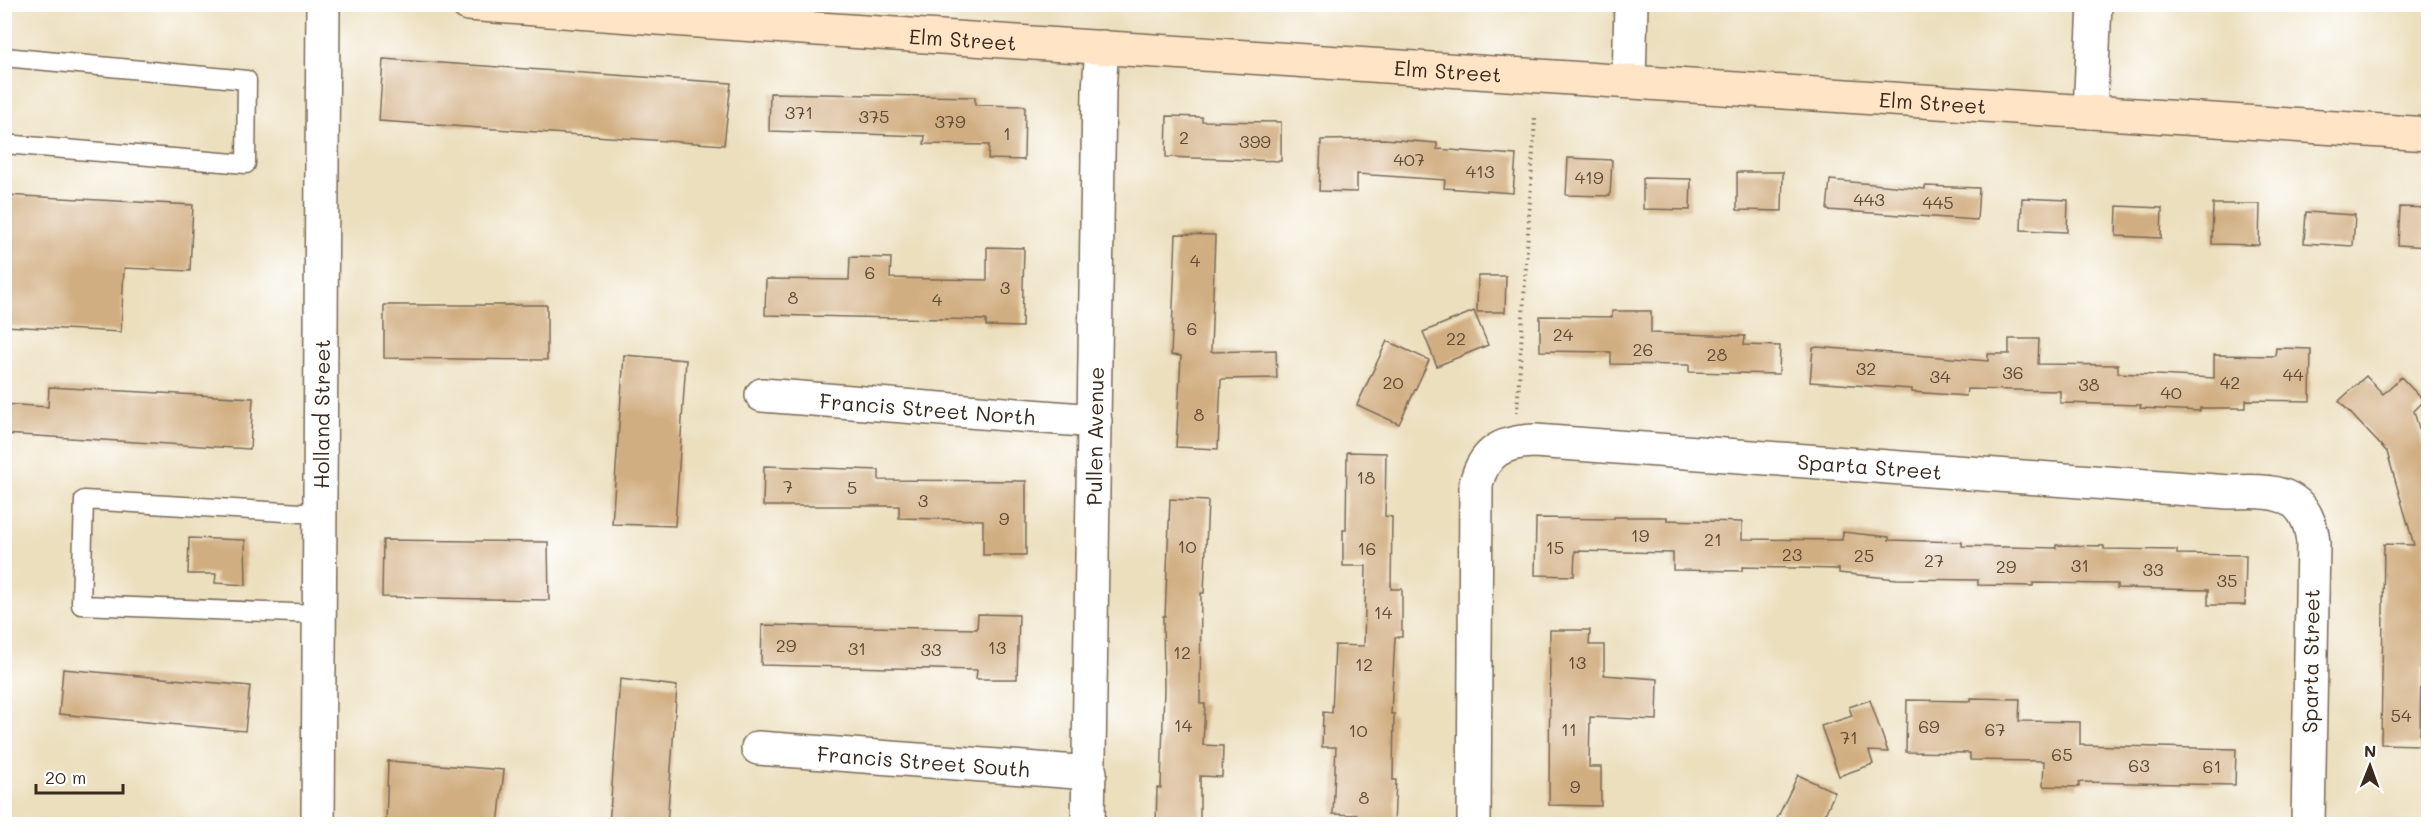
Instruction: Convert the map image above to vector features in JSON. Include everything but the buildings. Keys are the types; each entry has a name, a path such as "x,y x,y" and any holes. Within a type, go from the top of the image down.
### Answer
{"main road":[{"name":"Elm Street","path":"468,4 726,14 1102,47 2428,134"}],"street":[{"name":"Holland Street","path":"318,825 318,514 323,4"},
{"path":"1629,81 1631,4"},
{"path":"2090,112 2095,4"},
{"name":"Pullen Avenue","path":"1088,825 1099,97 1102,47"},
{"name":"Francis Street North","path":"762,395 1095,421"},
{"name":"Sparta Street","path":"1474,825 1476,484 1484,462 1498,448 1516,441 2229,492 2261,490 2291,500 2304,510 2311,526 2313,542 2308,825"},
{"name":"Francis Street South","path":"758,747 1090,773"}],"lane":[{"path":"4,57 247,80 246,164 4,144"},
{"path":"318,514 84,501 81,605 319,614"}],"path":[{"path":"1517,414 1536,118"}]}
